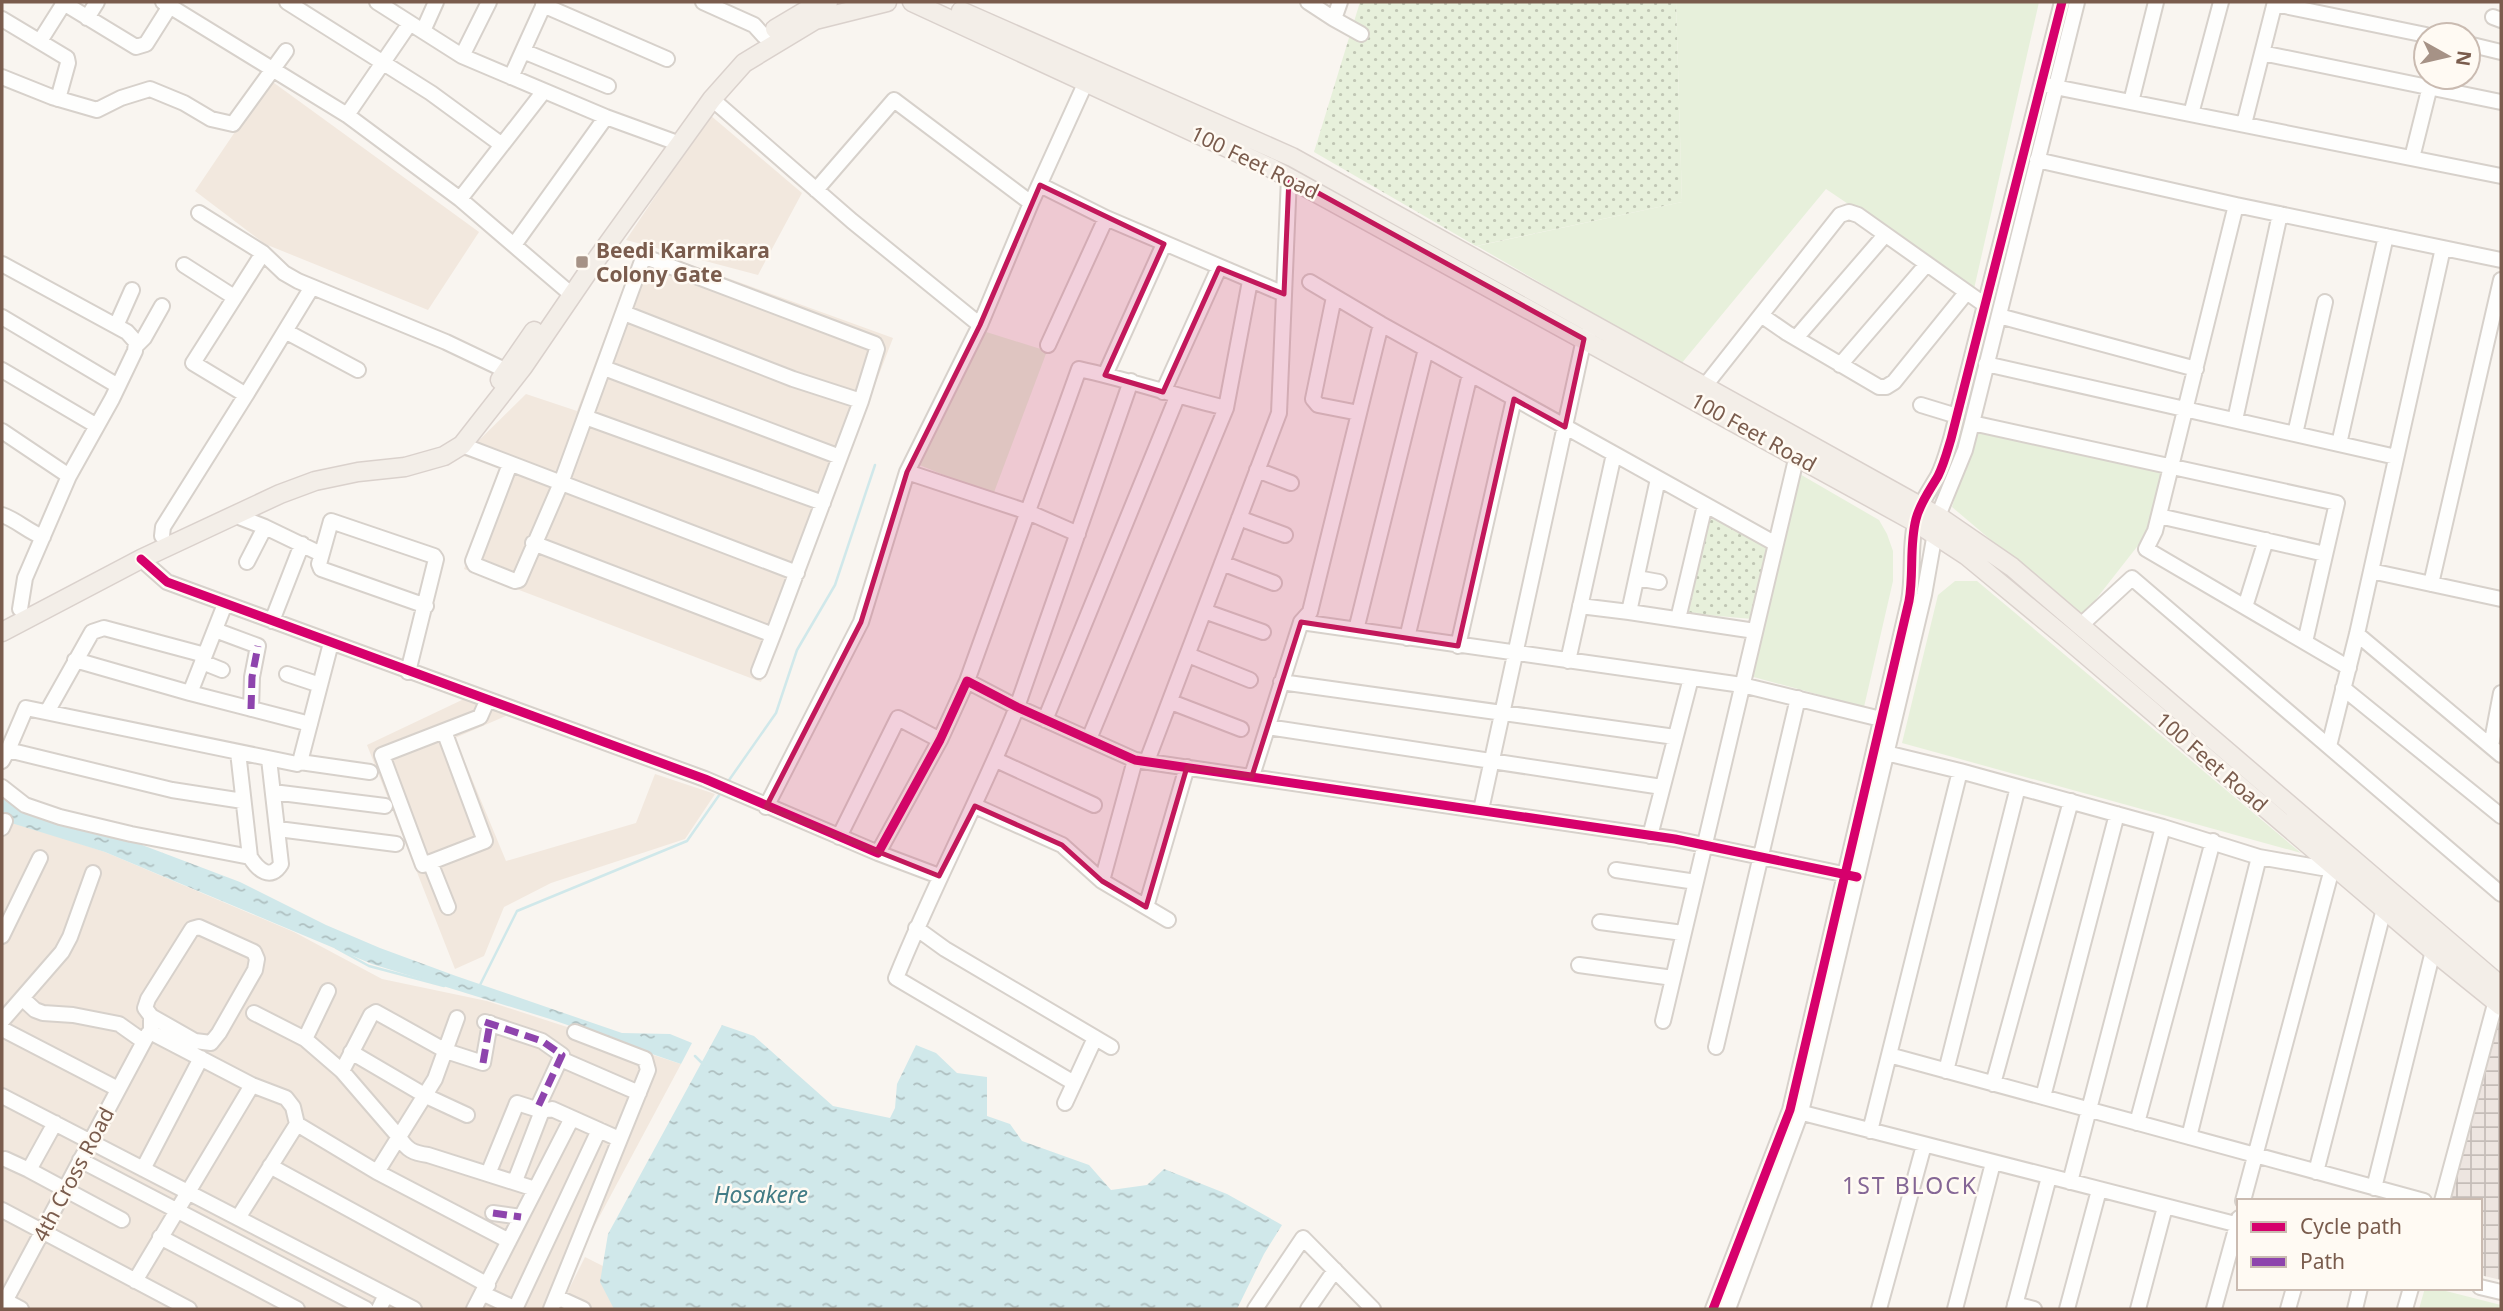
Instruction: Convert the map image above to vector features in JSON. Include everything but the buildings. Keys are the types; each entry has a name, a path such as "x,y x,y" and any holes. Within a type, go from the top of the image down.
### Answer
{"main road":[{"path":"2,632 141,559 280,494 315,481 358,472 405,467 444,456 462,444 523,367 569,292 706,93 738,58 764,36 817,8 887,2"},
{"name":"100 Feet Road","path":"912,2 1292,158 1797,455 1917,514 1938,516 2012,567 2081,625 2500,995"},
{"name":"100 Feet Road","path":"938,2 1089,75 1589,332 1704,387 1917,514 1936,536 1967,556 2066,637 2433,951 2500,995"},
{"path":"2,621 66,583 162,537 306,474 347,464 413,456 434,450 454,439 569,292 712,99 744,63 817,8"}],"street":[{"path":"40,41 63,2 122,40 141,47 146,44 167,4 346,115 460,199 569,292"},
{"path":"87,18 97,2"},
{"path":"287,2 431,93 502,145"},
{"path":"379,2 462,56 606,117 672,141"},
{"path":"346,115 382,63 417,27 436,2"},
{"path":"462,56 489,2"},
{"path":"703,2 754,25 764,36"},
{"path":"1308,2 1361,34"},
{"path":"1334,19 1340,2"},
{"path":"1851,876 1886,753 1888,720 1913,578 1912,543 1917,514 1939,473 1957,416 2062,2"},
{"path":"1728,1309 1796,1111 1888,720 1936,536 1938,516 1965,450 2077,2"},
{"path":"2132,102 2156,2"},
{"path":"2191,114 2221,2"},
{"path":"511,77 544,3 667,59"},
{"path":"2244,124 2275,3 2412,32"},
{"path":"2,19 67,58 68,64 58,99"},
{"path":"2482,47 2501,52"},
{"path":"2,77 58,99 97,110 121,98 150,89 184,103 211,119 233,124 286,51"},
{"path":"523,51 608,86"},
{"path":"2262,53 2412,82"},
{"path":"766,807 860,622 907,472 980,325 1089,75"},
{"path":"2040,84 2501,176"},
{"path":"460,199 544,91"},
{"path":"2412,158 2429,91"},
{"path":"2452,91 2501,102"},
{"path":"712,99 816,190 980,325"},
{"path":"816,190 894,100 1031,203"},
{"path":"514,245 606,117"},
{"path":"2038,160 2280,215 2501,260"},
{"path":"1102,881 1141,760 1171,702 1279,413 1289,177"},
{"path":"1040,185 1164,244 1284,294"},
{"path":"2236,205 2159,516 2146,549 2349,668"},
{"path":"199,213 262,253 284,273 312,288 446,342 506,371"},
{"path":"1704,387 1840,215 1853,213 1985,305"},
{"path":"2235,420 2280,215"},
{"path":"1048,345 1106,218"},
{"path":"1796,338 1885,235"},
{"path":"2339,444 2386,236"},
{"path":"1105,375 1164,244"},
{"path":"2329,746 2357,634 2443,248"},
{"path":"246,395 193,363 262,253"},
{"path":"510,464 473,561 475,565 515,581 519,580 561,483 642,261 648,258 874,344 877,349 861,401 758,671"},
{"path":"2,264 116,326 133,337 136,346"},
{"path":"184,265 234,297"},
{"path":"1840,365 1926,265"},
{"path":"1045,720 1219,268"},
{"path":"2431,584 2501,280"},
{"path":"1089,739 1226,408 1250,281"},
{"path":"1310,282 1776,544"},
{"path":"162,537 163,527 312,288"},
{"path":"116,326 132,290"},
{"path":"1762,314 1840,365 1879,387 1886,387 1894,382 1966,293"},
{"path":"1334,297 1313,399 1318,405 1359,413"},
{"path":"2295,434 2325,302"},
{"path":"20,609 25,578 69,476 118,386 136,346 144,338 162,306"},
{"path":"624,313 793,379 861,401"},
{"path":"1999,316 2196,369"},
{"path":"2,317 118,386"},
{"path":"1252,776 1301,622 1310,612 1381,324"},
{"path":"285,331 358,370"},
{"path":"1481,810 1565,427 1589,332"},
{"path":"1356,631 1426,349"},
{"path":"1986,364 2396,457"},
{"path":"604,368 840,457"},
{"path":"878,853 940,740 967,681 1079,369 1226,408"},
{"path":"2,370 97,426"},
{"path":"1407,638 1470,374"},
{"path":"1074,1083 896,978 939,876 996,760 1017,707 1131,381"},
{"path":"1458,646 1514,399"},
{"path":"1921,405 1957,416"},
{"path":"585,417 823,503"},
{"path":"1972,423 2337,503 2305,642"},
{"path":"2,431 69,476"},
{"path":"462,444 797,573"},
{"path":"1568,660 1614,454"},
{"path":"1663,1021 1797,455"},
{"path":"1257,470 1291,483"},
{"path":"907,472 1028,512 1077,534"},
{"path":"1629,612 1658,479"},
{"path":"1678,619 1705,505"},
{"path":"2,515 15,520 27,531 43,537"},
{"path":"234,515 321,554"},
{"path":"2159,516 2325,554"},
{"path":"1239,518 1285,535"},
{"path":"408,672 426,606 437,563 434,556 334,521 329,524 319,564 321,569 426,606"},
{"path":"247,562 265,527"},
{"path":"2245,607 2266,540"},
{"path":"533,543 773,635"},
{"path":"272,621 302,544"},
{"path":"141,559 167,582 705,779 766,807 939,876"},
{"path":"1222,563 1274,583"},
{"path":"2371,571 2501,600"},
{"path":"1637,578 1659,582"},
{"path":"2081,625 2132,578 2501,894"},
{"path":"190,693 225,604"},
{"path":"1580,606 1755,631"},
{"path":"1205,611 1263,632"},
{"path":"1301,622 1742,685 1888,720"},
{"path":"47,712 92,632 104,628 203,659 222,670"},
{"path":"215,630 258,646 252,677 251,709"},
{"path":"2357,634 2496,750"},
{"path":"300,762 331,643"},
{"path":"1188,655 1250,680"},
{"path":"75,660 310,724"},
{"path":"287,674 320,685"},
{"path":"1650,836 1691,678"},
{"path":"967,681 1045,720 1141,760 1650,836 1851,876"},
{"path":"1281,682 1675,737"},
{"path":"2343,688 2501,816"},
{"path":"2496,750 2501,693"},
{"path":"1716,1047 1798,698"},
{"path":"444,732 485,841 424,865 382,755 480,717 487,701"},
{"path":"1171,702 1241,729"},
{"path":"243,801 172,790 5,755 26,708 269,759 370,772"},
{"path":"839,837 898,718 940,740"},
{"path":"1268,727 1662,787"},
{"path":"237,752 250,858 257,869 269,873 278,869 281,858 269,759"},
{"path":"1886,753 2117,814 2259,857 2322,868 2330,862"},
{"path":"996,760 1094,805"},
{"path":"1146,907 1186,767"},
{"path":"1870,1131 1960,771"},
{"path":"1946,1071 2018,787"},
{"path":"2,788 25,805 61,817 131,835 250,858"},
{"path":"273,792 384,806"},
{"path":"1993,1084 2071,802"},
{"path":"975,806 1062,845 1102,881 1168,920"},
{"path":"2043,1097 2117,814"},
{"path":"2070,1182 2163,827"},
{"path":"278,830 396,844"},
{"path":"2137,1123 2213,841"},
{"path":"2189,1137 2259,857"},
{"path":"2,936 40,858"},
{"path":"430,862 448,907"},
{"path":"2244,1199 2330,862"},
{"path":"1616,870 1696,882"},
{"path":"2,1021 62,952 93,873"},
{"path":"2316,1172 2384,909"},
{"path":"1600,922 1684,933"},
{"path":"147,1038 151,1016 145,1008 148,999 192,929 200,927 254,952 257,959 255,970 211,1043 195,1041 151,1016"},
{"path":"916,928 945,949 1111,1047"},
{"path":"2374,1188 2433,951"},
{"path":"1578,965 1673,978"},
{"path":"305,1039 328,991"},
{"path":"2443,1199 2500,995"},
{"path":"22,998 35,1010 43,1013 73,1015 119,1024 147,1038 201,1058 252,1085 286,1098 293,1107 297,1124 377,1172 509,1241"},
{"path":"342,1071 371,1015 376,1012 446,1051 483,1063 488,1023 542,1041 562,1055 539,1110 515,1181"},
{"path":"254,1013 305,1039 342,1071 405,1148 414,1154 428,1155 535,1189"},
{"path":"377,1172 426,1096 457,1018"},
{"path":"2,1029 118,1089"},
{"path":"553,1306 648,1070 645,1059 575,1031"},
{"name":"4th Cross Road","path":"3,1302 147,1038"},
{"path":"1065,1103 1095,1038"},
{"path":"351,1052 426,1096 467,1115"},
{"path":"1889,1055 2416,1199"},
{"path":"144,1169 201,1058"},
{"path":"563,1060 639,1093"},
{"path":"135,1281 252,1085"},
{"path":"2,1096 414,1309"},
{"path":"488,1174 517,1103 539,1110 551,1110 619,1139"},
{"path":"1796,1111 2165,1207 2237,1223"},
{"path":"1713,1309 1796,1111"},
{"path":"474,1309 572,1118"},
{"path":"29,1170 55,1123"},
{"path":"238,1218 297,1124"},
{"path":"270,1166 515,1309 599,1130"},
{"path":"1879,1309 1924,1145"},
{"path":"5,1159 122,1220"},
{"path":"80,1160 366,1309"},
{"path":"1955,1309 1993,1163"},
{"path":"2034,1309 2015,1307 2049,1177"},
{"path":"2067,1309 2099,1190"},
{"path":"2138,1309 2165,1207"},
{"path":"2,1210 188,1309"},
{"path":"493,1213 521,1217"},
{"path":"2214,1309 2237,1227"},
{"path":"160,1237 297,1309"},
{"path":"1255,1309 1303,1238 1369,1307"},
{"path":"1308,1309 1335,1270"},
{"path":"2482,1287 2501,1292"},
{"path":"2288,1309 2293,1290"},
{"path":"2354,1309 2359,1290"},
{"path":"2405,1309 2410,1290"},
{"path":"379,1309 386,1295"},
{"path":"553,1306 561,1299 583,1309"},
{"path":"3,1302 21,1309"}],"highlighted area":[{"path":"1289,177 1584,339 1565,427 1514,399 1458,646 1301,622 1252,776 1187,767 1146,907 1102,881 1062,845 975,806 939,876 766,807 861,622 907,472 980,325 1040,185 1164,244 1105,375 1163,392 1219,268 1284,294"}],"shaded area":[{"path":"270,80 479,232 428,310 265,244 195,191"},
{"path":"710,115 802,193 758,275 626,240"},
{"path":"639,246 893,338 761,682 464,569 502,466 463,456 526,394 577,411"},
{"path":"464,699 508,715 455,738 506,861 636,823 655,774 715,794 685,839 551,883 504,907 484,956 455,969 367,745"},
{"path":"2,818 105,852 294,932 382,979 487,1001 681,1064 550,1309 426,1309 2,1089"},
{"path":"2497,1020 2501,1024 2501,1280 2482,1275 2482,1199 2449,1199"},
{"path":"2,1101 403,1309 2,1309"},
{"path":"585,1257 688,1309 559,1309"}],"green space":[{"path":"1360,2 1676,2 1682,202 1476,246 1314,152"},
{"path":"1676,2 2039,2 1974,289 1826,189 1681,364 1477,246 1682,202"},
{"path":"983,331 1047,351 993,495 917,464"},
{"path":"1976,428 2162,472 2147,534 2082,617 1952,507"},
{"path":"1798,473 1879,520 1893,551 1893,581 1864,707 1750,676"},
{"path":"1707,511 1768,547 1752,619 1684,613"},
{"path":"1955,581 1977,581 2301,853 1902,743 1938,595"},
{"path":"2424,1290 2442,1290 2501,1305 2501,1309 2419,1309"}],"water":[{"path":"2,792 240,882 326,925 456,976 622,1033 670,1034 692,1043 681,1064 550,1019 372,964 105,852 5,821 2,818"},
{"name":"Hosakere","path":"722,1025 754,1036 833,1106 890,1118 895,1108 897,1084 916,1045 936,1053 957,1073 987,1077 987,1116 1010,1124 1022,1141 1089,1165 1111,1190 1147,1185 1164,1169 1227,1194 1282,1225 1264,1254 1237,1309 614,1309 600,1282 608,1234"}],"waterway":[{"path":"727,783 776,713 797,650 835,585 875,465"},
{"path":"479,987 517,911 687,841 722,791"},
{"path":"336,948 369,966 444,986"},
{"path":"695,1056 703,1064"}],"marked path":[{"path":"251,709 252,677 258,646"},
{"path":"485,1022 542,1041 562,1055 537,1109"},
{"path":"483,1063 490,1023"},
{"path":"493,1213 521,1217"}],"cycle path":[{"path":"1713,1309 1790,1110 1909,601 1916,519 1940,471 1951,439 2062,2"},
{"path":"141,559 167,582 705,779 878,853 940,740 967,681 1017,707 1135,760 1675,839 1857,877"}],"place":[{"name":"Beedi Karmikara Colony Gate","path":"582,262"}],"district":[{"name":"1ST BLOCK","path":"1910,1185"}]}
